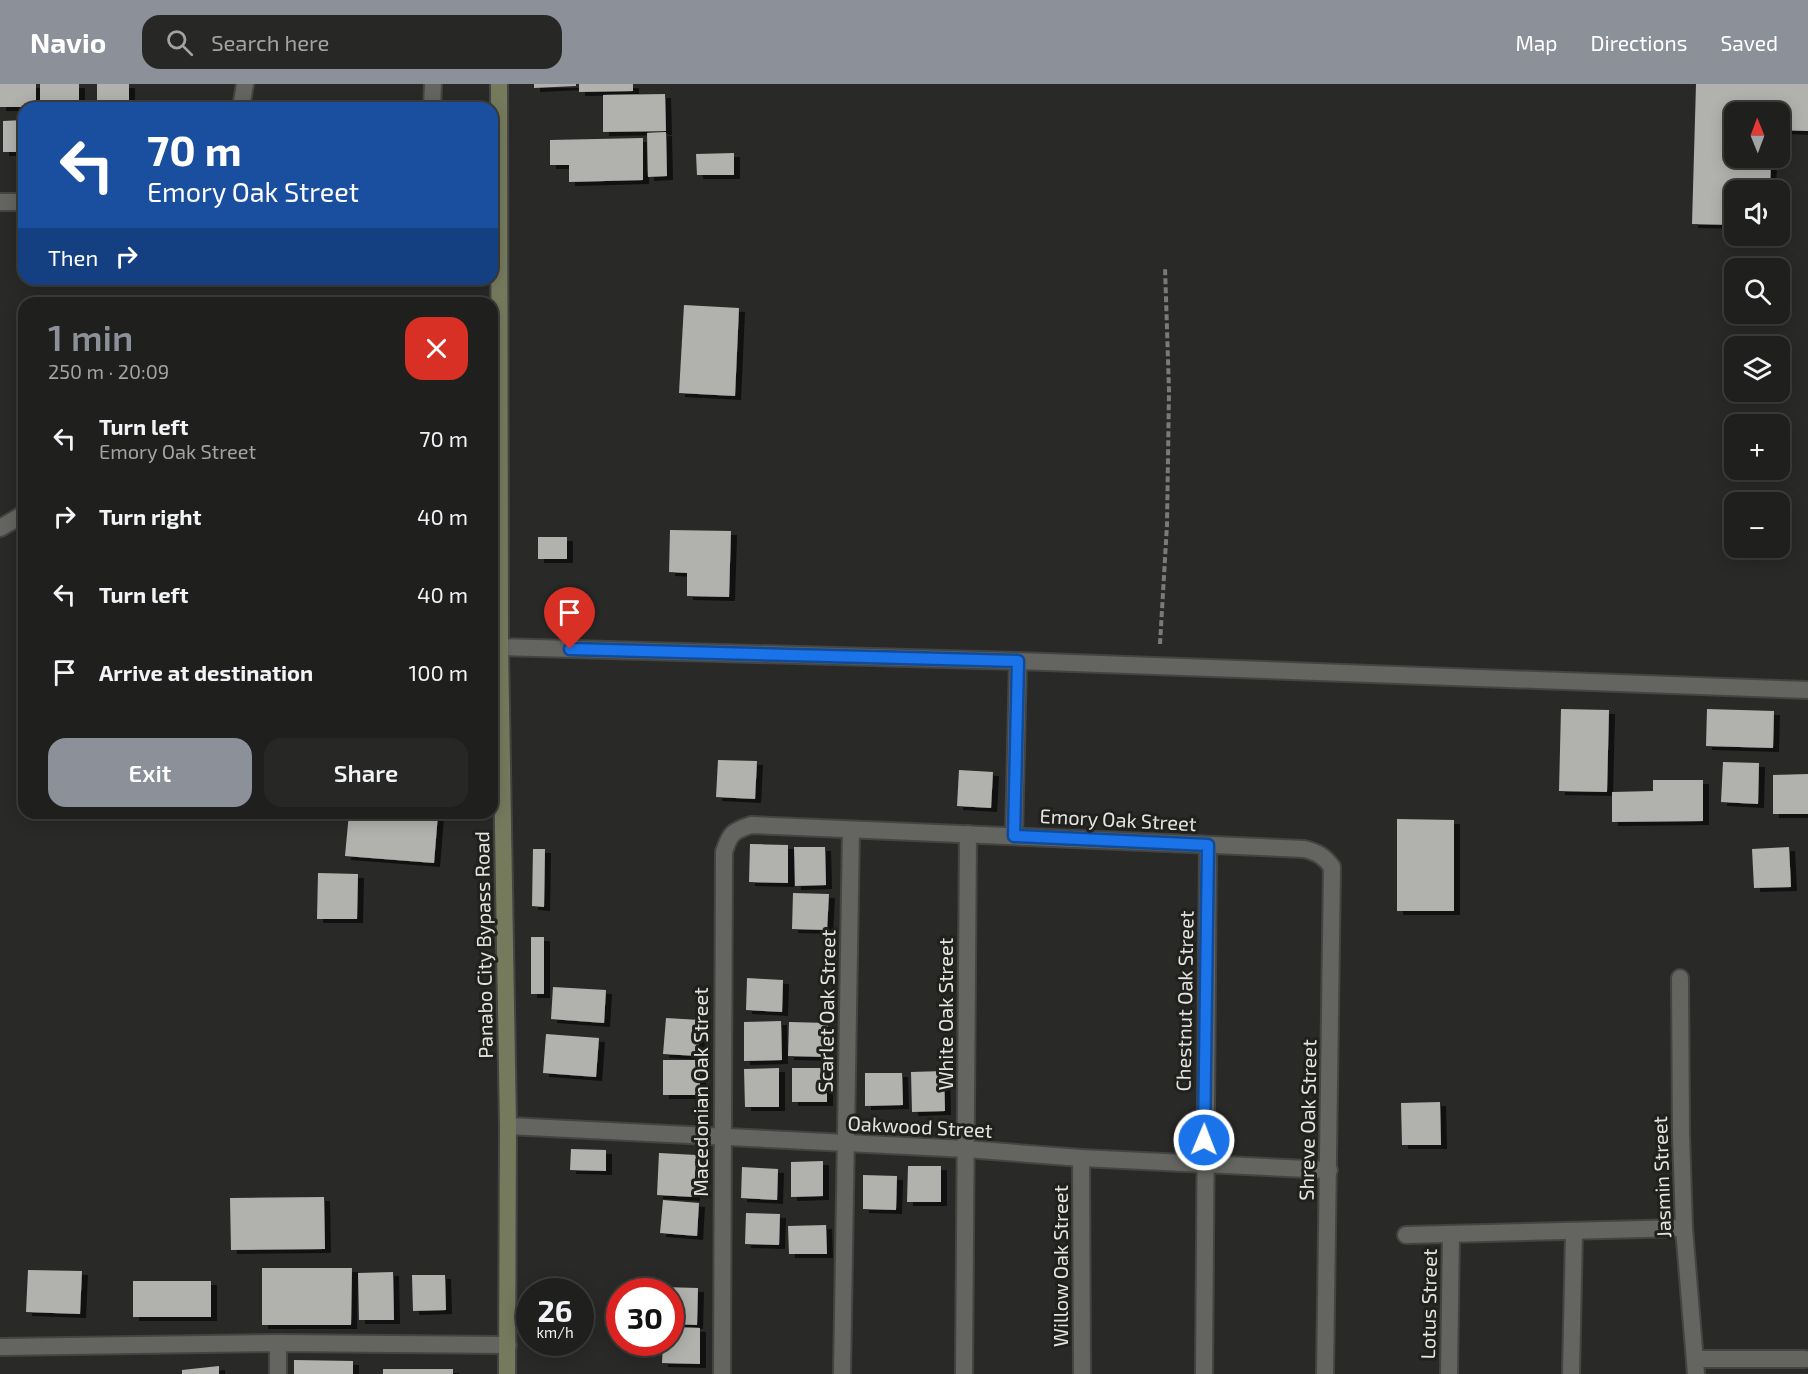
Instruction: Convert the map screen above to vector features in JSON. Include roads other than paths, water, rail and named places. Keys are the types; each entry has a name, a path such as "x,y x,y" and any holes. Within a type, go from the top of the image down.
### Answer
{"main road":[{"name":"Panabo City Bypass Road","path":"498,142 499,84"},
{"name":"Panabo City Bypass Road","path":"498,515 508,1126 507,1374"}],"street":[{"path":"242,102 245,84"},
{"path":"432,102 433,84"},
{"path":"0,202 18,202"},
{"path":"0,528 18,518"},
{"path":"500,647 1018,661 1808,690"},
{"path":"1014,836 1018,661"},
{"name":"Emory Oak Street","path":"751,825 1314,851 1326,858 1332,867"},
{"name":"Macedonian Oak Street","path":"722,1374 724,852 728,837 736,830 751,825"},
{"name":"Scarlet Oak Street","path":"842,1374 851,830"},
{"name":"White Oak Street","path":"964,1374 968,834"},
{"name":"Chestnut Oak Street","path":"1204,1374 1208,845"},
{"name":"Shreve Oak Street","path":"1326,1374 1332,867"},
{"name":"Jasmin Street","path":"1680,978 1684,1228 1696,1366"},
{"name":"Oakwood Street","path":"508,1126 1329,1170"},
{"name":"Willow Oak Street","path":"1082,1158 1082,1374"},
{"path":"1406,1235 1684,1228"},
{"path":"1571,1374 1574,1232"},
{"name":"Lotus Street","path":"1449,1374 1451,1234"},
{"path":"278,1343 278,1374"},
{"path":"0,1347 278,1343 508,1345"},
{"path":"1696,1366 1805,1359"}]}
